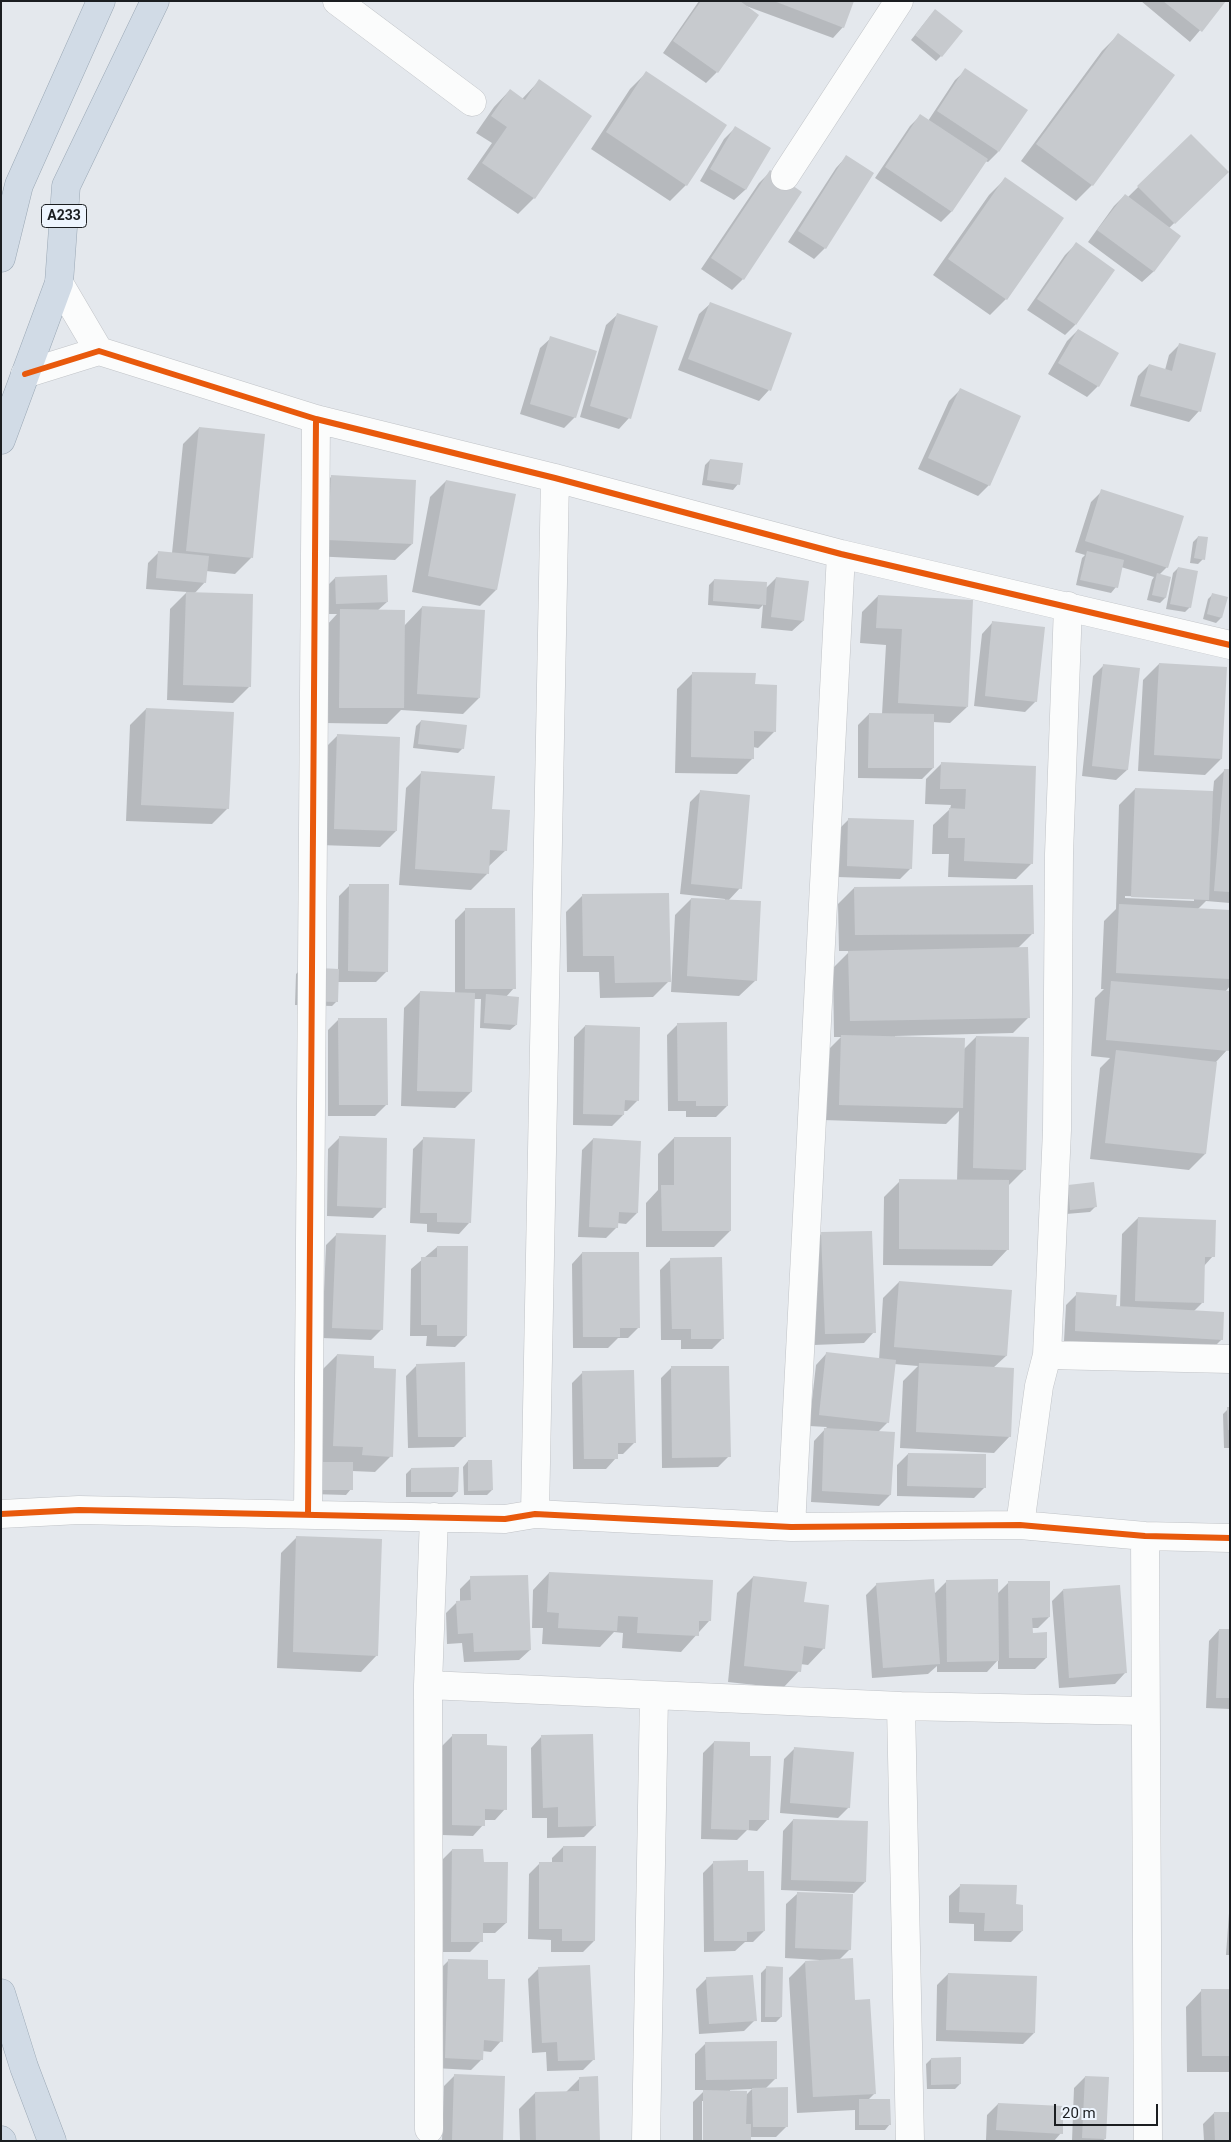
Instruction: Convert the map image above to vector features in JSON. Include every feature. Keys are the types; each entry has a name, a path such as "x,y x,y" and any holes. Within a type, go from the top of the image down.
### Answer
{"highway":[{"path":"1,258 18,185 101,1"},
{"name":"A233","path":"1,440 59,283 66,186 155,1"},
{"path":"1,1993 24,2067 52,2141"}],"street":[{"path":"337,1 472,102"},
{"path":"785,176 899,1"},
{"path":"59,283 99,351"},
{"path":"25,374 99,351 316,418 555,478 841,554 1230,645"},
{"path":"308,1514 316,418"},
{"path":"535,1514 555,478"},
{"path":"791,1527 841,554"},
{"path":"1020,1525 1039,1386 1047,1355 1057,1130 1059,854 1068,606"},
{"path":"1047,1355 1230,1359"},
{"path":"1,1514 79,1510 505,1518 535,1514 791,1527 1020,1525 1145,1536 1230,1538"},
{"path":"429,2129 428,1685 434,1517"},
{"path":"1145,1536 1148,2141"},
{"path":"428,1685 901,1706 1145,1711"},
{"path":"646,2141 654,1696"},
{"path":"901,1706 910,2141"}],"building":[{"path":"701,1 740,1 759,15 718,73 673,41"},
{"path":"774,1 854,1 844,28"},
{"path":"1163,1 1226,1 1202,32"},
{"path":"935,9 963,31 942,57 915,35"},
{"path":"1118,33 1175,75 1093,186 1036,144"},
{"path":"965,68 1028,110 999,152 937,111"},
{"path":"646,71 727,125 687,186 606,132"},
{"path":"539,79 592,116 535,199 482,163 507,127 491,116 510,89 525,100"},
{"path":"920,114 988,159 952,212 885,167"},
{"path":"735,126 771,148 746,190 710,169"},
{"path":"1191,134 1229,172 1175,224 1137,186"},
{"path":"846,155 874,173 826,249 798,231"},
{"path":"770,170 802,192 744,280 711,258"},
{"path":"1005,177 1064,218 1007,300 948,259"},
{"path":"1125,194 1181,236 1154,272 1097,230"},
{"path":"1076,242 1115,270 1076,325 1037,299"},
{"path":"710,302 792,333 771,391 688,359"},
{"path":"617,313 658,326 631,419 590,406"},
{"path":"1078,329 1119,353 1099,387 1058,363"},
{"path":"550,336 597,351 576,418 530,404"},
{"path":"1179,343 1216,353 1201,412 1140,396 1149,364 1172,371"},
{"path":"960,388 1021,416 990,486 928,458"},
{"path":"199,427 265,434 253,558 186,551"},
{"path":"710,459 743,463 740,485 707,480"},
{"path":"331,475 416,480 413,544 328,540"},
{"path":"446,480 516,494 497,590 428,576"},
{"path":"1101,489 1184,516 1168,568 1085,541"},
{"path":"1198,536 1208,537 1205,560 1194,558"},
{"path":"158,551 209,556 206,583 156,578"},
{"path":"1087,551 1124,560 1118,588 1080,580"},
{"path":"1178,567 1198,571 1191,608 1170,604"},
{"path":"1157,573 1171,577 1166,598 1152,595"},
{"path":"387,575 388,602 336,604 335,577"},
{"path":"776,577 809,581 804,621 771,617"},
{"path":"714,579 767,582 766,605 713,601"},
{"path":"186,592 253,594 251,687 183,685"},
{"path":"1212,593 1228,597 1222,618 1207,614"},
{"path":"878,595 973,600 968,707 898,703 902,629 876,628"},
{"path":"422,606 485,610 480,698 417,694"},
{"path":"340,609 405,610 404,708 339,708"},
{"path":"992,621 1045,627 1037,702 985,696"},
{"path":"1159,663 1227,667 1222,759 1154,755"},
{"path":"1103,664 1140,668 1128,770 1092,766"},
{"path":"692,672 756,673 755,684 777,685 776,732 754,731 754,759 691,757"},
{"path":"146,708 234,712 229,809 141,805"},
{"path":"869,713 934,714 934,768 868,768"},
{"path":"421,720 467,725 464,749 418,744"},
{"path":"337,734 400,737 397,831 334,829"},
{"path":"941,762 1036,766 1033,864 964,861 965,838 948,838 949,808 965,809 966,789 940,789"},
{"path":"1224,769 1230,769 1230,892 1214,891"},
{"path":"421,771 495,776 492,809 510,810 507,851 490,850 489,874 415,869"},
{"path":"1135,788 1213,791 1209,900 1131,897"},
{"path":"700,790 750,795 742,889 691,884"},
{"path":"848,818 914,820 912,869 847,866"},
{"path":"349,884 389,884 388,972 348,971"},
{"path":"1033,885 1034,934 855,935 854,887"},
{"path":"669,893 671,982 615,983 614,956 583,956 582,894"},
{"path":"691,898 761,901 757,981 687,976"},
{"path":"1119,904 1230,910 1230,979 1116,973"},
{"path":"465,908 515,908 516,989 465,989"},
{"path":"1028,947 1030,1018 850,1021 848,951"},
{"path":"300,967 339,969 338,1002 299,1001"},
{"path":"1111,981 1230,991 1229,1051 1106,1040"},
{"path":"420,991 475,993 472,1092 417,1091"},
{"path":"486,994 519,997 517,1025 484,1023"},
{"path":"338,1018 387,1018 388,1105 339,1105"},
{"path":"727,1022 728,1106 696,1106 696,1101 678,1101 677,1023"},
{"path":"585,1025 640,1027 639,1101 625,1100 624,1115 583,1114"},
{"path":"841,1035 965,1038 963,1108 839,1105"},
{"path":"976,1036 1029,1037 1026,1170 973,1168"},
{"path":"1116,1050 1217,1062 1206,1154 1105,1143"},
{"path":"339,1136 387,1138 386,1208 337,1206"},
{"path":"423,1137 475,1139 471,1223 437,1222 437,1213 420,1213"},
{"path":"674,1137 731,1137 731,1231 662,1231 661,1185 674,1185"},
{"path":"593,1138 641,1141 638,1213 619,1212 618,1228 589,1227"},
{"path":"899,1179 1009,1180 1009,1250 899,1249"},
{"path":"1094,1182 1097,1207 1070,1210 1068,1185"},
{"path":"1138,1217 1216,1220 1215,1257 1205,1257 1204,1303 1135,1301"},
{"path":"872,1231 876,1333 825,1334 821,1232"},
{"path":"336,1233 386,1235 383,1330 332,1328"},
{"path":"437,1246 468,1246 467,1336 437,1336 437,1325 421,1325 421,1257 437,1257"},
{"path":"582,1252 639,1252 640,1328 620,1328 620,1337 583,1337"},
{"path":"722,1257 724,1339 691,1339 691,1329 672,1329 670,1258"},
{"path":"899,1281 1012,1290 1007,1356 894,1347"},
{"path":"1076,1292 1117,1295 1116,1306 1224,1312 1223,1340 1075,1331"},
{"path":"826,1352 896,1360 889,1423 819,1415"},
{"path":"337,1354 374,1356 374,1368 396,1369 393,1457 362,1455 363,1447 333,1446"},
{"path":"465,1362 466,1437 418,1437 416,1364"},
{"path":"919,1363 1014,1368 1011,1437 916,1432"},
{"path":"671,1366 729,1366 731,1457 672,1458"},
{"path":"634,1370 636,1443 618,1443 618,1459 584,1459 582,1371"},
{"path":"1227,1407 1230,1407 1230,1430 1228,1430"},
{"path":"824,1428 895,1432 891,1495 822,1491"},
{"path":"908,1453 986,1454 986,1488 907,1486"},
{"path":"468,1460 492,1460 493,1490 468,1491"},
{"path":"316,1462 353,1462 353,1490 316,1490"},
{"path":"459,1467 458,1492 411,1492 411,1468"},
{"path":"296,1536 382,1539 378,1656 293,1652"},
{"path":"549,1572 713,1580 711,1621 699,1621 699,1636 637,1633 638,1617 618,1616 617,1631 558,1628 559,1613 547,1612"},
{"path":"528,1575 531,1650 474,1652 473,1633 458,1634 456,1601 471,1600 470,1576"},
{"path":"753,1576 807,1582 804,1602 829,1605 825,1649 804,1646 801,1672 744,1666"},
{"path":"934,1579 940,1664 883,1668 876,1583"},
{"path":"998,1579 999,1661 947,1662 946,1580"},
{"path":"1008,1581 1050,1581 1050,1617 1032,1618 1033,1633 1047,1632 1047,1658 1009,1658"},
{"path":"1120,1585 1127,1673 1069,1678 1063,1589"},
{"path":"1219,1629 1230,1629 1230,1698 1216,1698"},
{"path":"452,1734 487,1734 487,1745 507,1746 507,1810 485,1809 485,1826 452,1825"},
{"path":"593,1734 596,1826 558,1827 558,1807 543,1808 541,1735"},
{"path":"714,1741 750,1742 750,1756 771,1756 769,1820 749,1820 749,1830 711,1829"},
{"path":"794,1747 854,1752 850,1808 790,1803"},
{"path":"793,1819 868,1821 866,1882 791,1880"},
{"path":"563,1846 596,1846 595,1941 562,1941 562,1929 539,1929 539,1862 563,1862"},
{"path":"452,1849 483,1849 484,1862 508,1862 507,1923 483,1923 483,1942 451,1942"},
{"path":"748,1860 748,1871 764,1871 765,1931 747,1932 747,1941 714,1941 713,1861"},
{"path":"960,1884 1017,1885 1016,1904 1023,1905 1023,1931 984,1931 985,1913 959,1912"},
{"path":"797,1892 853,1894 851,1950 795,1948"},
{"path":"853,1958 855,2000 870,1999 876,2094 813,2097 805,1961"},
{"path":"448,1959 488,1960 488,1979 505,1979 503,2042 484,2040 483,2060 445,2058"},
{"path":"590,1965 595,2060 558,2061 557,2042 542,2043 538,1967"},
{"path":"766,1966 783,1967 782,2017 765,2017"},
{"path":"948,1973 1037,1976 1035,2033 946,2030"},
{"path":"753,1975 757,2021 709,2024 706,1977"},
{"path":"1201,1989 1230,1989 1230,2056 1202,2056"},
{"path":"777,2041 777,2079 706,2080 705,2042"},
{"path":"961,2057 961,2084 931,2085 931,2058"},
{"path":"454,2074 505,2076 503,2141 452,2141"},
{"path":"598,2076 600,2141 536,2141 535,2092 579,2091 579,2077"},
{"path":"1085,2076 1109,2077 1106,2139 1082,2138"},
{"path":"788,2087 788,2127 753,2127 752,2088"},
{"path":"703,2090 747,2091 746,2124 751,2124 751,2141 703,2141"},
{"path":"859,2099 890,2099 891,2125 859,2125"},
{"path":"998,2103 1063,2106 1063,2134 996,2130"},
{"path":"1214,2112 1230,2112 1230,2141 1215,2141"}],"cycle path":[{"path":"25,374 99,351 316,419 555,478 841,554 1230,645"},
{"path":"308,1514 316,419"},
{"path":"1,1514 79,1510 505,1519 535,1514 791,1527 1020,1525 1145,1536 1230,1538"}]}
